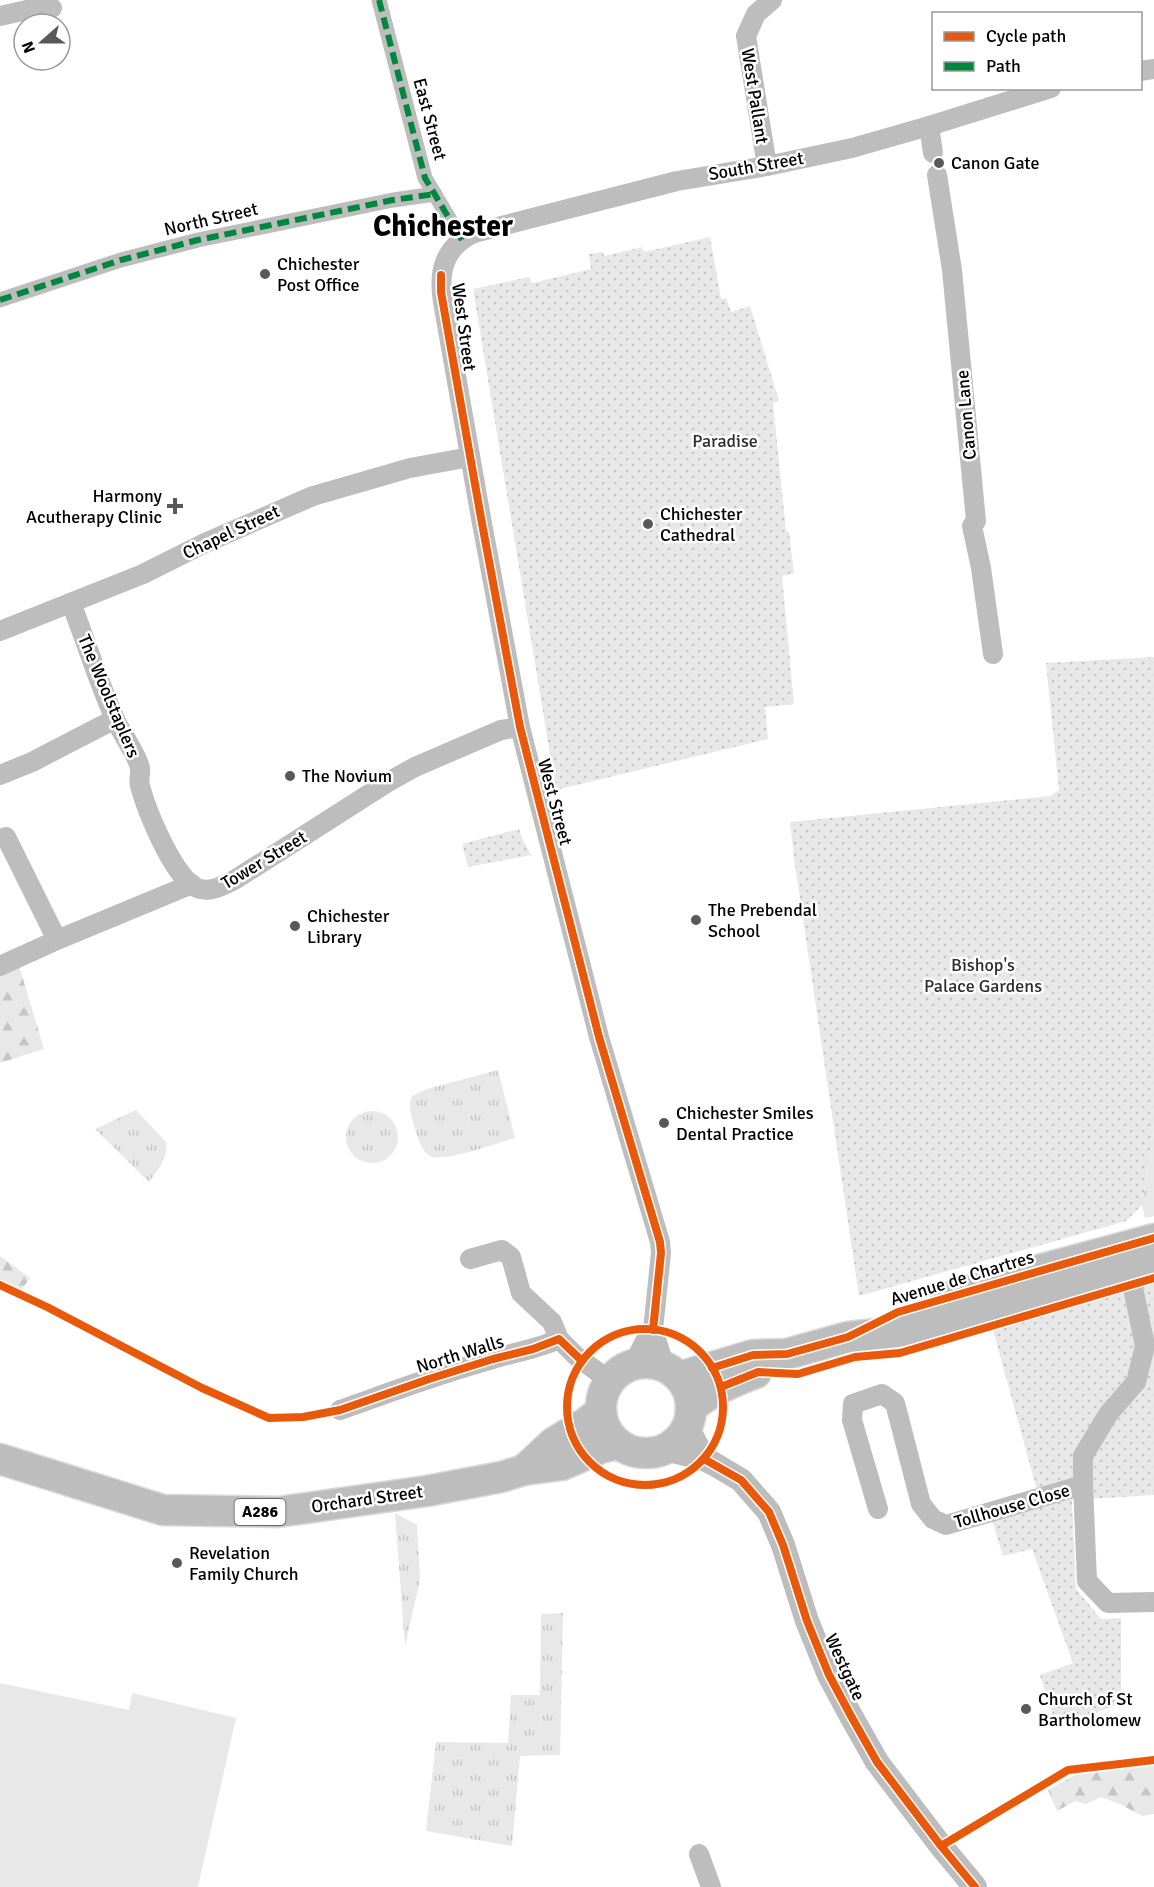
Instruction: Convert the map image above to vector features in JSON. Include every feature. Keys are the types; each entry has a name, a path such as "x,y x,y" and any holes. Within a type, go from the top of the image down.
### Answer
{"main road":[{"name":"Avenue de Chartres","path":"848,1337 898,1312 1154,1239"},
{"name":"Avenue de Chartres","path":"672,1372 753,1355 787,1354 848,1337 903,1331 1142,1264"},
{"name":"Avenue de Chartres","path":"689,1417 704,1397 721,1387 758,1372 787,1354"},
{"path":"655,1364 672,1372 686,1386 689,1417 678,1440 665,1449 653,1453 629,1450 618,1444 606,1429 601,1411 602,1400 621,1373 655,1364"},
{"name":"Orchard Street","path":"524,1470 553,1443 601,1411"},
{"name":"Orchard Street","path":"0,1459 164,1510 278,1512 427,1491 501,1477 524,1470 562,1465 601,1448 618,1444"}],"street":[{"name":"East Street","path":"379,0 425,178 462,240"},
{"name":"West Pallant","path":"767,166 746,36 756,14 772,0"},
{"path":"0,16 27,10 52,8"},
{"name":"South Street","path":"462,240 474,233 677,181 767,166 852,147 1045,90"},
{"path":"929,126 933,153"},
{"name":"Canon Lane","path":"937,175 952,270 976,521 972,526 981,568 993,654"},
{"name":"North Street","path":"0,300 121,260 198,240 393,200 435,194"},
{"name":"West Street","path":"462,240 445,260 441,275 441,292 520,727 599,1037 660,1242 661,1253 653,1330 621,1373"},
{"name":"Chapel Street","path":"0,631 143,574 205,543 313,496 410,468 470,458"},
{"name":"The Woolstaplers","path":"71,603 115,719 140,767 139,783 160,837 174,862 192,884"},
{"path":"0,774 32,762 115,719"},
{"name":"Tower Street","path":"0,966 192,884 207,890 225,885 415,767 501,730 520,727"},
{"path":"6,837 57,940"},
{"path":"470,1259 502,1251 512,1257 521,1293 552,1322 559,1339 576,1356 621,1373"},
{"name":"Tollhouse Close","path":"1142,1264 1145,1346 1136,1382 1109,1413 1083,1456 1083,1485 1087,1581 1108,1603 1154,1602"},
{"name":"West Street","path":"653,1330 672,1372"},
{"name":"North Walls","path":"340,1410 420,1382 533,1349 559,1339"},
{"name":"Tollhouse Close","path":"878,1509 852,1420 853,1404 882,1394 895,1403 921,1504 933,1519 946,1525 1083,1485"},
{"path":"689,1417 704,1459"},
{"name":"Westgate","path":"665,1449 704,1459 741,1480 769,1512 783,1545 798,1596 825,1664 856,1725 877,1762 940,1846 975,1887"},
{"path":"699,1854 711,1887"}],"green space":[{"name":"Paradise","path":"710,237 721,299 726,298 731,312 750,306 779,401 773,403 786,531 789,532 794,573 782,576 794,704 765,707 768,739 556,790 473,289 529,277 532,283 591,269 589,254 603,252 604,256 642,247 644,252"},
{"name":"Bishop's Palace Gardens","path":"1154,657 1154,1124 1142,1205 1126,1221 859,1296 790,822 1050,796 1059,790 1046,663"},
{"path":"519,829 531,855 468,867 462,844"},
{"path":"18,962 44,1049 0,1063 0,970"},
{"path":"498,1070 515,1138 458,1155 436,1157 427,1154 412,1119 410,1105 412,1096 427,1089"},
{"path":"136,1110 166,1142 164,1158 149,1182 95,1129"},
{"path":"372,1111 386,1115 394,1123 398,1137 394,1151 386,1159 372,1163 358,1159 350,1151 346,1137 350,1123 358,1115"},
{"path":"1154,1124 1154,1216 1145,1218 1142,1205"},
{"path":"0,1256 30,1278 20,1292 0,1282"},
{"path":"1154,1282 1154,1495 1072,1500 1076,1589 1101,1619 1121,1618 1121,1703 1057,1728 1040,1675 1073,1663 1032,1549 1003,1556 992,1520 1041,1505 993,1330"},
{"path":"395,1513 417,1525 420,1580 405,1646"},
{"path":"563,1613 560,1755 520,1756 512,1846 426,1831 436,1742 508,1743 511,1695 540,1695 541,1614"},
{"path":"0,1683 129,1710 132,1693 236,1718 198,1887 0,1887"},
{"path":"1154,1766 1154,1814 1142,1816 1101,1797 1086,1804 1075,1801 1057,1811 1048,1790 1075,1775"}],"marked path":[{"path":"379,0 425,178 462,240"},
{"path":"0,300 121,260 198,240 393,200 435,194"}],"cycle path":[{"path":"441,275 441,292 520,727 599,1037 660,1242 661,1253 653,1330"},
{"path":"712,1368 753,1355 787,1354 848,1337 898,1312 1154,1238"},
{"path":"721,1387 758,1372 798,1374 855,1357 900,1353 1154,1278"},
{"path":"0,1285 202,1388 269,1418 303,1417 340,1410 429,1379 533,1349 559,1339 582,1361"},
{"path":"645,1329 660,1330 675,1335 700,1352 717,1377 722,1392 723,1407 722,1422 717,1437 700,1462 675,1479 660,1484 645,1485 630,1484 615,1479 590,1462 573,1437 568,1422 567,1407 568,1392 573,1377 590,1352 615,1335 630,1330 645,1329"},
{"path":"704,1459 741,1480 769,1512 783,1545 807,1621 829,1675 851,1716 877,1762 975,1887"},
{"path":"941,1846 1068,1770 1154,1760"}],"place":[{"name":"Canon Gate","path":"939,163"},
{"name":"Chichester Post Office","path":"265,274"},
{"name":"Harmony Acutherapy Clinic","path":"175,506"},
{"name":"Chichester Cathedral","path":"648,524"},
{"name":"The Novium","path":"290,776"},
{"name":"The Prebendal School","path":"696,920"},
{"name":"Chichester Library","path":"295,926"},
{"name":"Chichester Smiles Dental Practice","path":"664,1123"},
{"name":"Revelation Family Church","path":"177,1563"},
{"name":"Church of St Bartholomew","path":"1026,1709"}],"district":[{"name":"Chichester","path":"443,226"}]}
